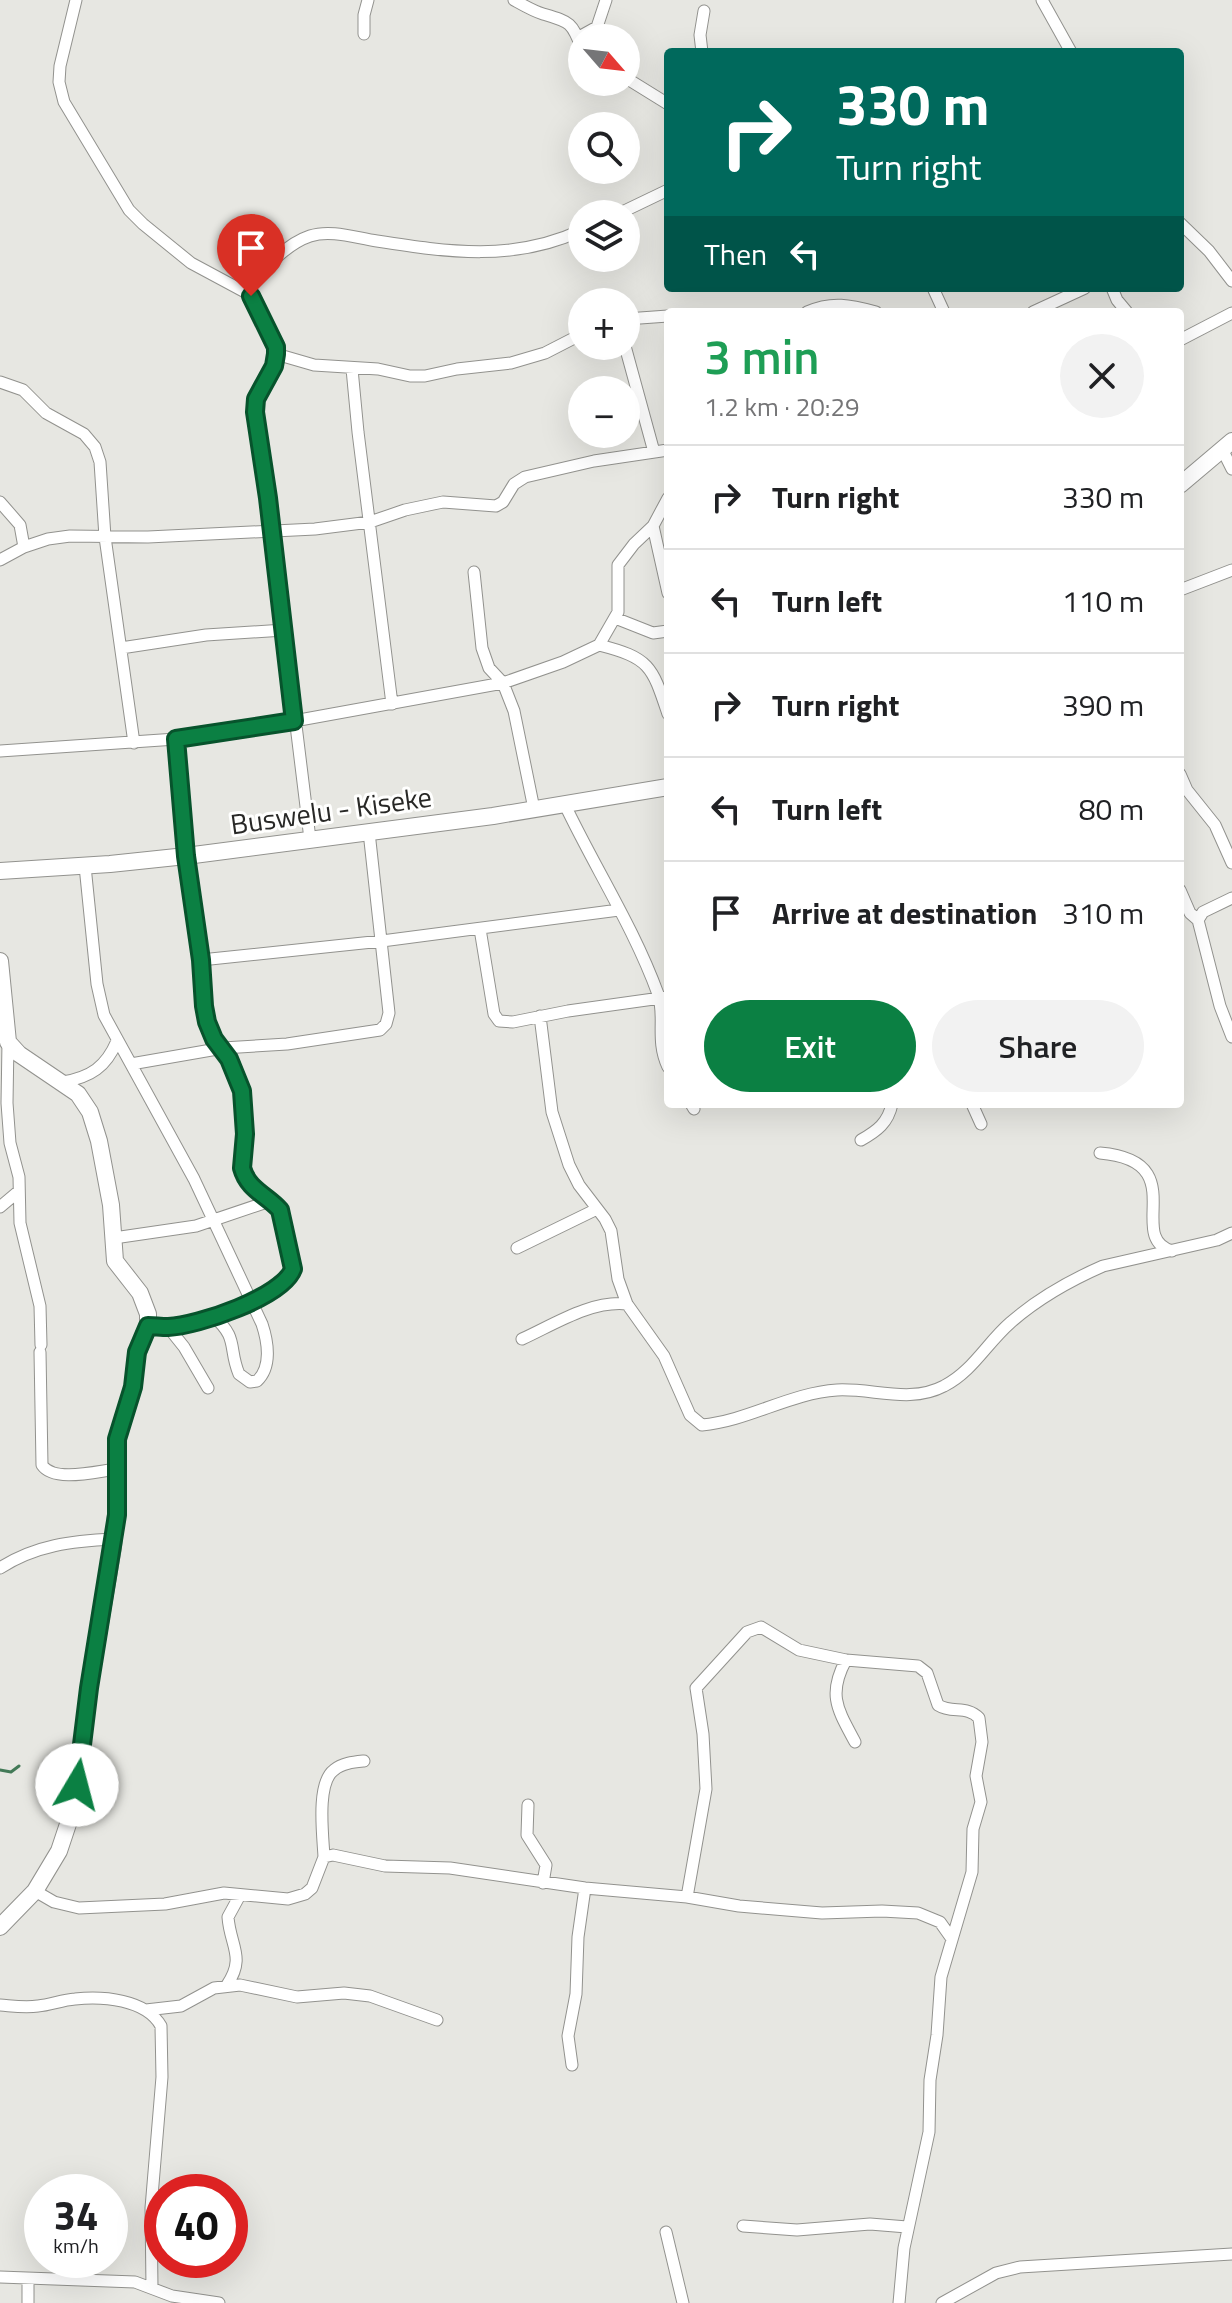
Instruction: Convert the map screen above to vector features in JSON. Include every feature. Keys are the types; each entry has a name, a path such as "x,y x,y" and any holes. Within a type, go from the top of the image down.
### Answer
{"street":[{"path":"76,0 59,82 70,114 129,210 191,263 245,292 254,302 276,347 274,366 256,399 255,412 310,839"},
{"path":"364,34 368,0"},
{"path":"514,0 539,13 566,20 569,24"},
{"path":"598,24 606,0"},
{"path":"1042,0 1069,48"},
{"path":"702,48 704,11"},
{"path":"640,87 664,102"},
{"path":"640,203 664,192"},
{"path":"1184,227 1209,251 1232,281"},
{"path":"245,292 270,263 302,239 314,235 336,234 476,253 536,248 568,235"},
{"path":"1042,308 1076,292"},
{"path":"818,308 844,304 860,308"},
{"path":"1184,338 1232,313"},
{"path":"640,318 664,316"},
{"path":"276,354 314,365 425,376 511,363 545,353 568,341"},
{"path":"629,360 654,452"},
{"path":"352,369 392,704"},
{"path":"0,382 23,390 46,413 74,427 91,440 100,462 105,537 134,743"},
{"path":"1184,482 1227,445 1232,469"},
{"path":"0,560 24,547 70,536 315,529 370,522 415,507 443,502 496,506 506,499 514,484 525,477 568,466 664,451"},
{"path":"0,502 20,525 24,547"},
{"path":"0,751 176,739 294,721 503,683 583,655 599,645 615,618 619,603 618,565 653,526 664,505"},
{"path":"653,526 664,549"},
{"path":"1184,588 1232,570"},
{"path":"474,572 485,660 503,683 514,711 534,809"},
{"path":"615,618 653,633 664,632"},
{"path":"121,648 206,635 284,630"},
{"path":"599,645 625,651 643,662 664,702"},
{"path":"148,1326 168,1327 252,1302 282,1286 293,1269 280,1210 257,1192 244,1176 242,1091 237,1073 223,1048 214,1039 207,1022 186,856 176,739"},
{"name":"Buswelu - Kiseke","path":"0,871 186,856 565,805 664,788"},
{"path":"1184,793 1215,825 1232,863"},
{"path":"565,805 664,998 660,1039 664,1058"},
{"path":"131,1064 223,1048 287,1044 380,1030 386,1024 389,1013 369,832"},
{"path":"85,866 98,993 104,1015 214,1220 262,1324 267,1344 267,1367 257,1381 250,1382 239,1374 233,1342 227,1330 213,1316"},
{"path":"1198,920 1203,912 1232,898"},
{"path":"1184,899 1190,913 1198,920 1220,1006 1232,1037"},
{"path":"201,960 382,941 619,910"},
{"path":"480,929 494,1014 505,1023 664,998"},
{"path":"0,961 8,1042 3,1102 19,1177 20,1223 40,1306 42,1465 46,1471 58,1475 117,1469"},
{"path":"540,1016 552,1112 559,1140 579,1185 611,1231 618,1279 627,1304 664,1356 690,1415 697,1423 707,1424 806,1394 859,1390 905,1396 943,1387 958,1378 1008,1325 1069,1283 1103,1266 1217,1240 1232,1233"},
{"path":"63,1082 94,1073 111,1056 117,1041"},
{"path":"0,1927 35,1891 59,1851 72,1807 117,1515 117,1439 133,1387 137,1352 148,1326 148,1314 140,1293 115,1261 111,1205 95,1125 85,1102 63,1082 19,1054 8,1042"},
{"path":"861,1140 882,1126 891,1108"},
{"path":"974,1108 981,1124"},
{"path":"1100,1153 1129,1158 1146,1170 1154,1193 1154,1237 1162,1248 1173,1251"},
{"path":"0,1207 19,1191"},
{"path":"114,1238 172,1230 271,1203"},
{"path":"517,1248 597,1209"},
{"path":"522,1339 608,1303 627,1304"},
{"path":"168,1327 184,1347 208,1388"},
{"path":"0,1568 32,1550 50,1545 114,1539"},
{"path":"687,1897 706,1789 703,1734 696,1692 698,1685 735,1644 755,1627 761,1627 799,1650 846,1660 918,1666 927,1673 938,1705 946,1709 967,1709 979,1718 982,1742 976,1776 981,1802 973,1829 970,1882 939,1994 930,2080 929,2132 907,2227 899,2303"},
{"path":"846,1660 837,1680 836,1700 855,1742"},
{"path":"35,1891 67,1907 79,1908 165,1904 210,1894 278,1900 305,1894 312,1888 324,1857 323,1804 328,1776 347,1763 364,1761"},
{"path":"528,1805 526,1831 546,1865 543,1883"},
{"path":"324,1857 333,1855 385,1866 450,1868 543,1883 687,1897 739,1906 809,1912 918,1913 940,1922 952,1939"},
{"path":"572,2065 568,2036 576,1994 578,1937 585,1888"},
{"path":"227,1985 235,1970 237,1955 228,1917 240,1895"},
{"path":"145,2010 181,2006 214,1988 227,1985 251,1986 297,1997 344,1993 370,1996 437,2020"},
{"path":"0,2005 26,2007 79,1998 103,1999 126,2002 158,2020 163,2032 152,2172 152,2287"},
{"path":"743,2226 797,2230 870,2224 907,2227"},
{"path":"666,2232 683,2303"},
{"path":"942,2303 984,2279 1020,2267 1232,2254"},
{"path":"0,2277 135,2282 172,2296 219,2303"},
{"path":"28,2279 28,2303"}],"waterway":[{"path":"0,1770 11,1772 19,1766"}],"route":[{"path":"77,1785 117,1515 117,1439 133,1387 137,1352 148,1326 183,1325 252,1302 282,1286 293,1269 280,1210 257,1192 244,1176 242,1091 237,1073 223,1048 214,1039 207,1022 186,856 176,739 294,721 255,412 256,399 276,360 276,347 251,296"}]}
